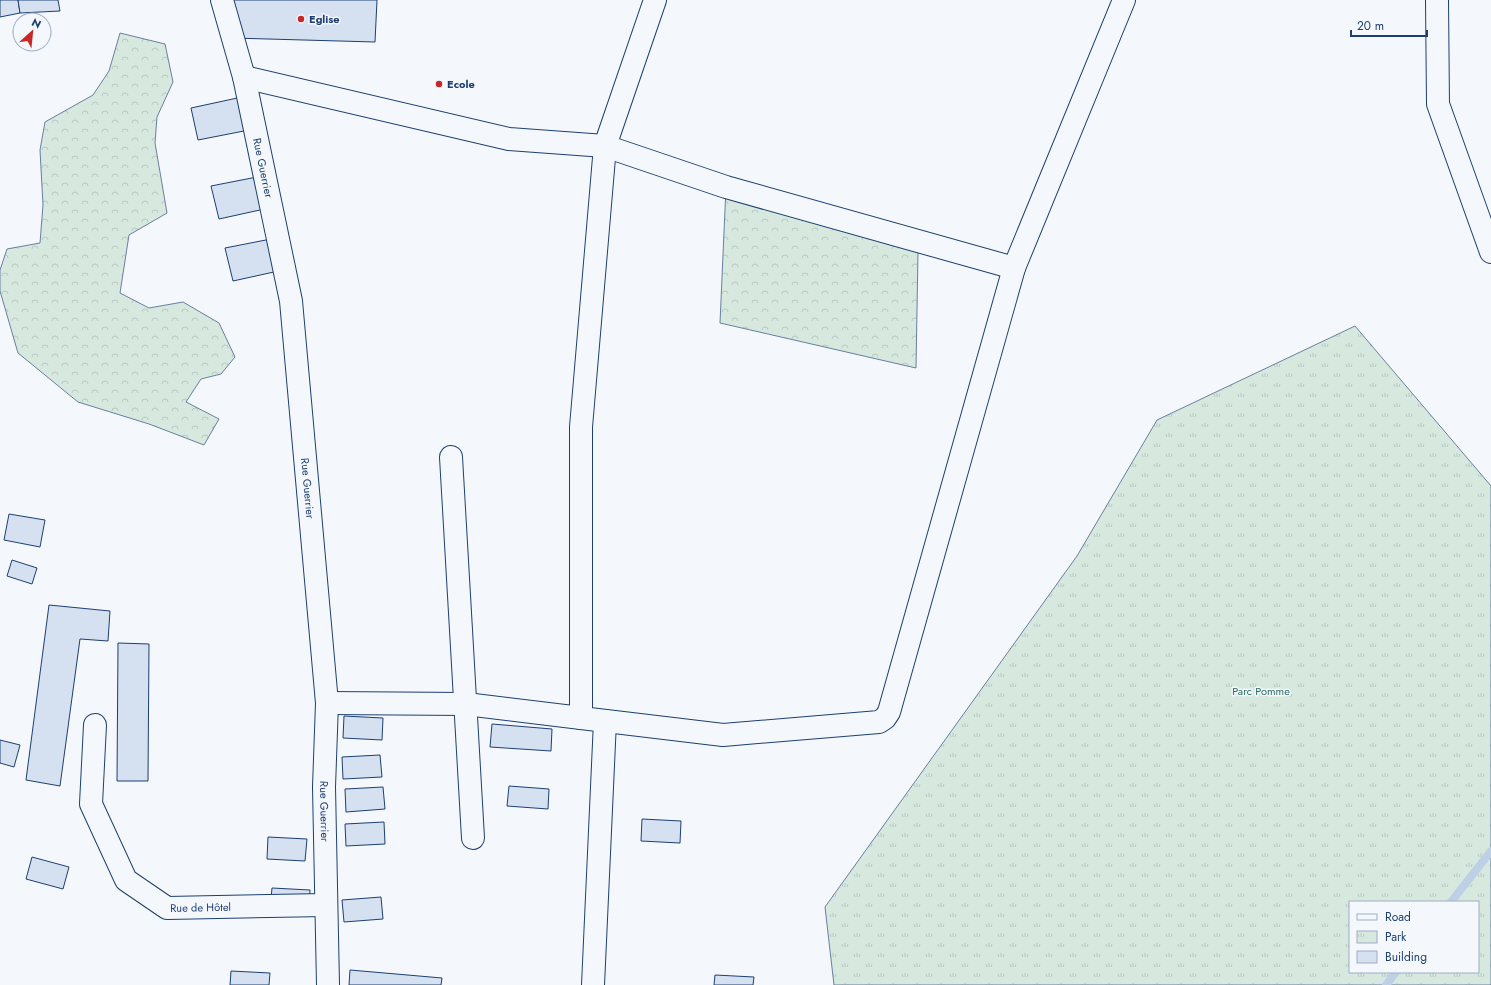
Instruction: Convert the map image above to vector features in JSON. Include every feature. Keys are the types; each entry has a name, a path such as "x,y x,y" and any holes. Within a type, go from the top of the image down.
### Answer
{"street":[{"name":"Rue Guerrier","path":"222,0 244,77 291,301 327,703 324,787 328,985"},
{"path":"581,718 581,427 605,146 655,0"},
{"path":"327,703 466,704 723,735 879,722 885,718 891,704 1014,268 1124,0"},
{"path":"1437,0 1438,104 1491,252"},
{"path":"244,77 509,139 605,146 726,187 1014,268"},
{"path":"451,457 473,838"},
{"path":"593,985 605,721"},
{"name":"Rue de Hôtel","path":"95,725 91,804 126,880 167,908 326,905"}],"green space":[{"path":"120,33 165,44 173,82 157,117 155,143 167,213 129,235 120,293 149,308 183,302 219,323 235,357 221,374 201,379 186,402 219,419 204,445 149,424 78,402 18,353 0,291 0,270 7,249 40,243 43,205 40,150 45,122 93,95 109,71"},
{"path":"726,187 918,252 916,368 720,323"},
{"name":"Parc Pomme","path":"1355,326 1491,486 1491,985 834,985 825,907 1077,556 1157,420"}],"building":[{"path":"0,0 18,0 20,12 12,12 12,15 0,17"},
{"path":"18,0 58,0 60,11 40,12 20,12"},
{"name":"Eglise","path":"222,0 377,0 375,42 232,38"},
{"path":"242,97 249,130 198,140 191,108"},
{"path":"262,176 269,208 219,219 211,186"},
{"path":"276,238 283,270 233,281 225,248"},
{"path":"9,514 45,520 40,547 4,540"},
{"path":"12,560 37,568 32,584 7,576"},
{"path":"49,605 110,611 108,641 80,639 60,786 26,780"},
{"path":"118,643 149,644 148,781 117,781"},
{"path":"344,716 383,718 382,740 343,738"},
{"path":"492,724 552,729 551,751 490,747"},
{"path":"0,740 20,745 14,767 0,763"},
{"path":"380,755 382,777 343,779 342,757"},
{"path":"509,786 549,789 548,809 507,806"},
{"path":"383,787 385,809 346,812 345,789"},
{"path":"642,819 681,821 680,843 641,841"},
{"path":"384,822 385,844 346,846 345,824"},
{"path":"268,837 307,839 305,861 267,859"},
{"path":"32,857 69,867 63,889 26,879"},
{"path":"272,888 310,890 309,912 270,910"},
{"path":"381,897 383,919 344,922 342,900"},
{"path":"350,970 442,978 441,985 349,985"},
{"path":"231,971 270,973 269,985 230,985"},
{"path":"715,975 754,977 753,985 714,985"}],"waterway":[{"path":"1452,901 1491,851"},
{"path":"1386,985 1395,973"}],"place":[{"name":"Eglise","path":"301,19"},
{"name":"Ecole","path":"439,84"}]}
